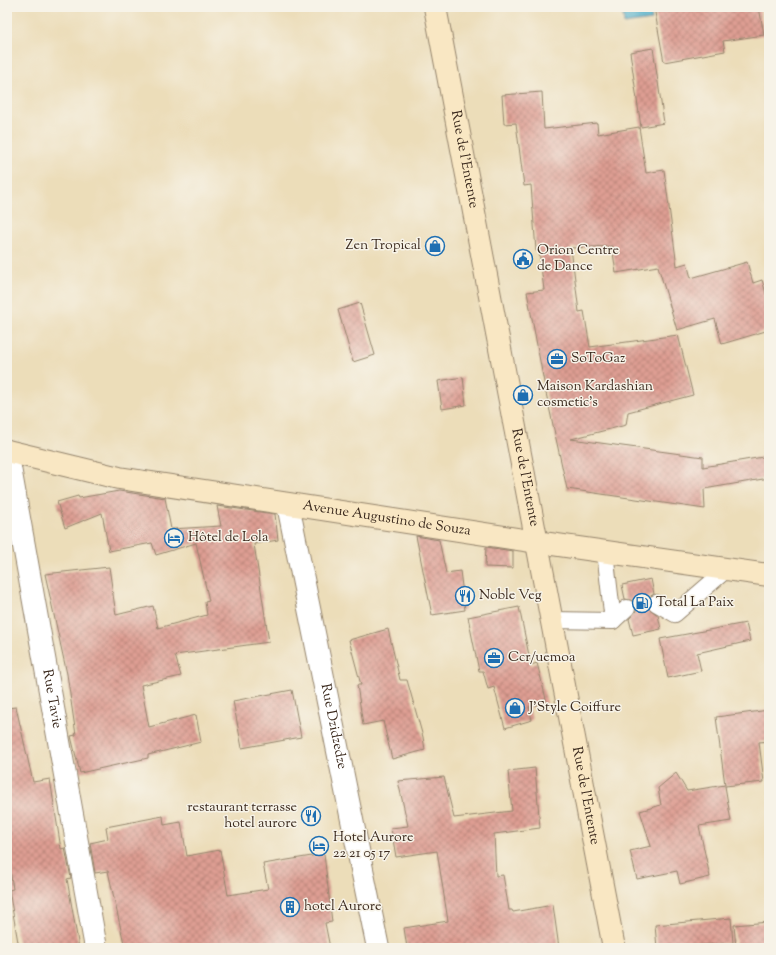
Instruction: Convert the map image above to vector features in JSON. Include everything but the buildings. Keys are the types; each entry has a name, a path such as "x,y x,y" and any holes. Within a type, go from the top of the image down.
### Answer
{"street":[{"name":"Rue de l'Entente","path":"435,7 614,948"},
{"name":"Avenue Augustino de Souza","path":"7,451 119,478 288,505 769,575"},
{"name":"Rue Tavie","path":"7,451 96,948"},
{"name":"Rue Dzidzedze","path":"288,505 378,948"}],"lane":[{"path":"605,552 613,622"},
{"path":"656,603 675,614 727,569"},
{"path":"551,620 613,622 627,608"}],"water":[{"path":"622,7 650,7 652,20 624,24"}],"place":[{"name":"Zen Tropical","path":"435,246"},
{"name":"Orion Centre de Dance","path":"523,259"},
{"name":"SoToGaz","path":"557,359"},
{"name":"Maison Kardashian cosmetic's","path":"523,395"},
{"name":"Hôtel de Lola","path":"174,538"},
{"name":"Noble Veg","path":"465,596"},
{"name":"Total La Paix","path":"642,603"},
{"name":"Ccr/uemoa","path":"494,658"},
{"name":"J'Style Coiffure","path":"515,708"},
{"name":"restaurant terrasse hotel aurore","path":"311,816"},
{"name":"Hotel Aurore 22 21 05 17","path":"319,846"},
{"name":"hotel Aurore","path":"290,907"}]}
